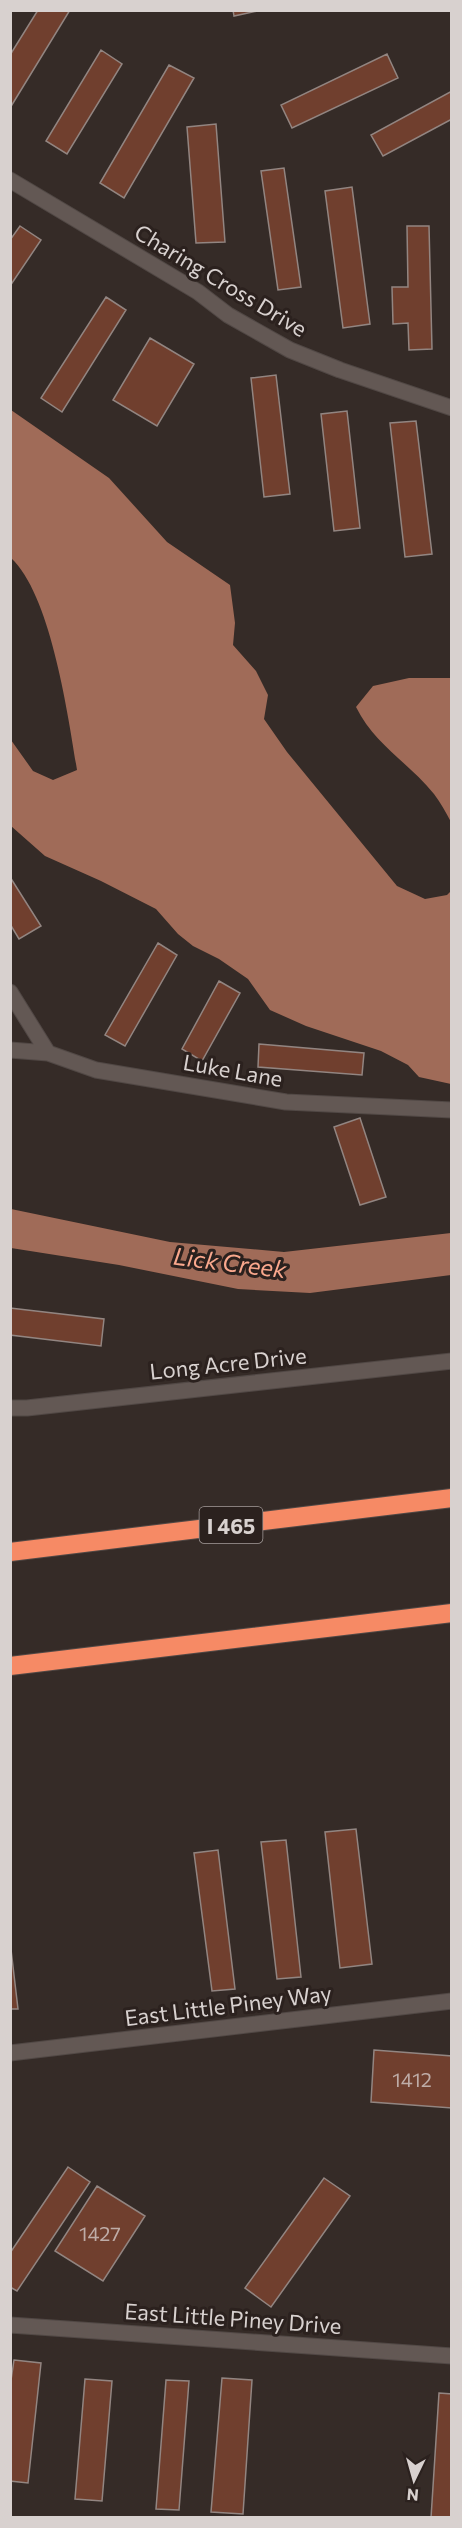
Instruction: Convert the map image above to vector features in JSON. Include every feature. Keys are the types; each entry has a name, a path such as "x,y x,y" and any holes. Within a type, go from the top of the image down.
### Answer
{"highway":[{"name":"I 465","path":"10,1552 452,1498"},
{"path":"10,1666 452,1613"}],"street":[{"name":"Charing Cross Drive","path":"10,180 198,292 228,315 290,351 452,408"},
{"path":"10,992 48,1053"},
{"name":"Luke Lane","path":"10,1050 48,1053 96,1070 286,1102 452,1110"},
{"name":"Long Acre Drive","path":"10,1408 452,1361"},
{"name":"East Little Piney Way","path":"10,2053 452,2001"},
{"name":"East Little Piney Drive","path":"10,2325 452,2356"}],"water":[{"path":"11,410 109,478 167,542 230,585 235,623 233,645 256,671 268,695 264,719 287,752 397,886 425,899 447,895 451,891 451,1084 419,1077 408,1065 381,1051 306,1026 270,1010 248,979 219,959 193,946 178,934 156,909 45,856 11,826 11,740 33,771 53,780 77,770 63,689 47,627 25,575 11,558"},
{"path":"409,678 451,678 451,822 434,794 382,743 356,707 373,686"},
{"name":"Lick Creek","path":"11,1209 170,1242 284,1252 451,1233 451,1275 310,1293 238,1289 119,1265 11,1248"}],"building":[{"path":"38,10 70,10 10,108 10,55"},
{"path":"233,10 262,10 234,16"},
{"path":"101,50 122,64 67,154 46,141"},
{"path":"387,54 398,78 292,128 281,105"},
{"path":"169,65 194,78 124,198 100,183"},
{"path":"452,91 452,119 383,156 371,135"},
{"path":"216,124 225,242 196,243 187,127"},
{"path":"284,168 301,287 278,290 261,171"},
{"path":"352,187 370,324 343,328 325,191"},
{"path":"20,226 41,240 10,286 10,240"},
{"path":"407,226 429,226 432,349 409,350 408,323 393,324 392,287 408,287"},
{"path":"106,297 126,310 62,412 41,398"},
{"path":"150,338 194,364 157,426 113,400"},
{"path":"276,375 290,494 264,497 251,378"},
{"path":"347,411 360,528 334,531 321,414"},
{"path":"416,421 432,554 405,557 390,423"},
{"path":"10,877 41,926 19,939 10,924"},
{"path":"158,943 177,955 125,1046 105,1035"},
{"path":"219,981 240,993 202,1061 182,1049"},
{"path":"259,1044 364,1053 362,1075 258,1067"},
{"path":"360,1118 386,1197 360,1205 334,1127"},
{"path":"10,1308 104,1319 101,1346 10,1335"},
{"path":"356,1829 372,1964 340,1968 325,1832"},
{"path":"286,1840 301,1977 277,1979 261,1842"},
{"path":"218,1850 235,1989 212,1991 194,1853"},
{"path":"10,1941 18,2009 10,2009"},
{"path":"374,2050 452,2056 452,2108 371,2102"},
{"path":"68,2167 90,2182 17,2291 10,2287 10,2253"},
{"path":"324,2178 350,2196 271,2307 245,2288"},
{"path":"97,2186 145,2216 103,2281 55,2251"},
{"path":"14,2360 41,2363 28,2483 10,2481 10,2387"},
{"path":"222,2378 252,2380 243,2514 211,2512"},
{"path":"85,2379 112,2381 102,2501 75,2499"},
{"path":"166,2380 189,2381 179,2510 156,2509"},
{"path":"439,2393 452,2394 452,2518 431,2518"}]}
